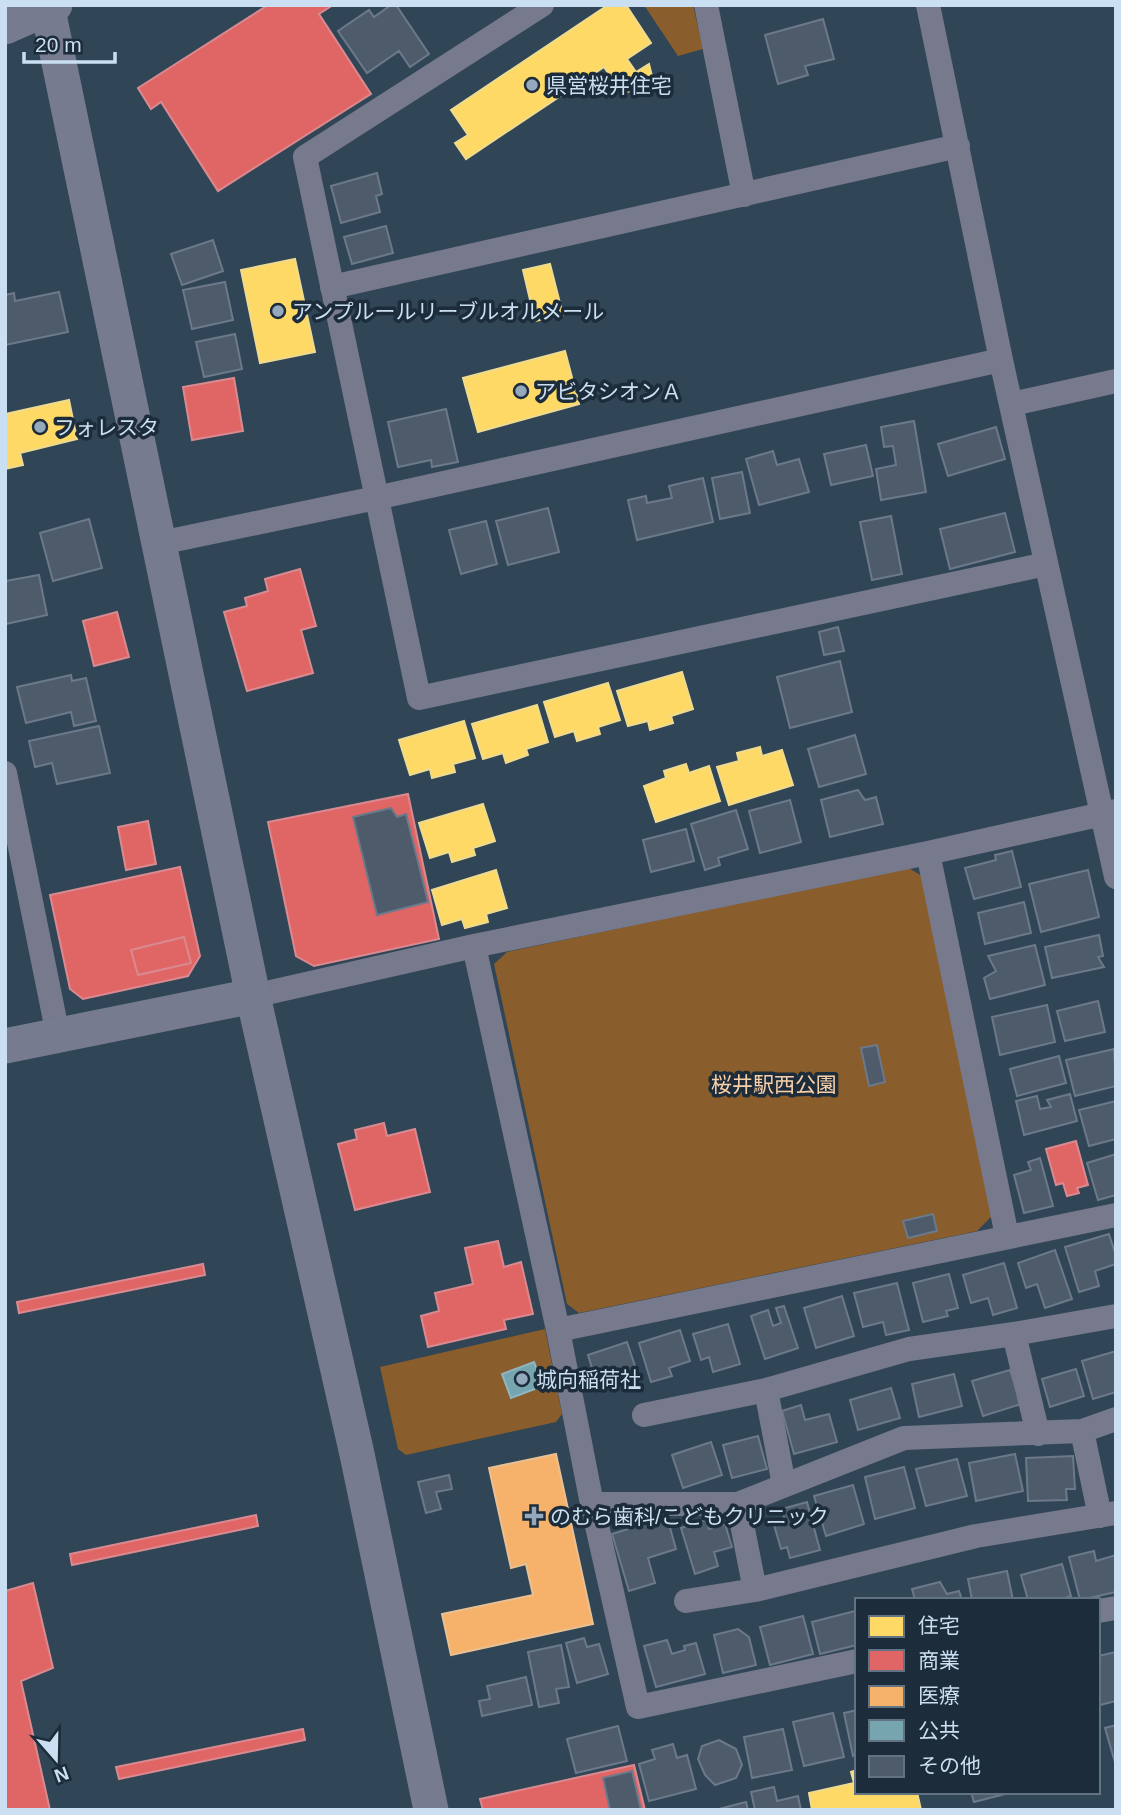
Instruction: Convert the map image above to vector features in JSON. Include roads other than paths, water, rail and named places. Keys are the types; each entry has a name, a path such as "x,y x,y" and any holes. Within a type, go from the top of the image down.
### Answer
{"street":[{"path":"542,5 305,157 419,698 1046,564"},
{"path":"706,5 744,195"},
{"path":"928,5 1046,564 1109,813 1116,877"},
{"path":"5,27 50,7 253,996 357,1454 431,1810"},
{"path":"332,286 958,146"},
{"path":"160,543 1001,360"},
{"path":"1012,404 1116,382"},
{"path":"5,773 58,1035"},
{"path":"5,1046 253,996 474,946 1109,813"},
{"path":"928,853 1007,1236"},
{"path":"474,946 558,1330 592,1504 638,1707 855,1661"},
{"path":"558,1330 1116,1214"},
{"path":"644,1415 766,1390 909,1349 1014,1335 1116,1316"},
{"path":"1014,1335 1038,1433"},
{"path":"766,1390 784,1485"},
{"path":"592,1504 737,1504 905,1438 1082,1431 1116,1419"},
{"path":"686,1601 755,1590 976,1536 1108,1515 1082,1431"},
{"path":"737,1504 755,1590"}],"place":[{"name":"県営桜井住宅","path":"532,85"},
{"name":"アンプルールリーブルオルメール","path":"278,311"},
{"name":"アビタシオンＡ","path":"521,391"},
{"name":"フォレスタ","path":"40,427"},
{"name":"城向稲荷社","path":"522,1379"},
{"name":"のむら歯科/こどもクリニック","path":"534,1516"}],"park label":[{"name":"桜井駅西公園","path":"774,1084"}]}
